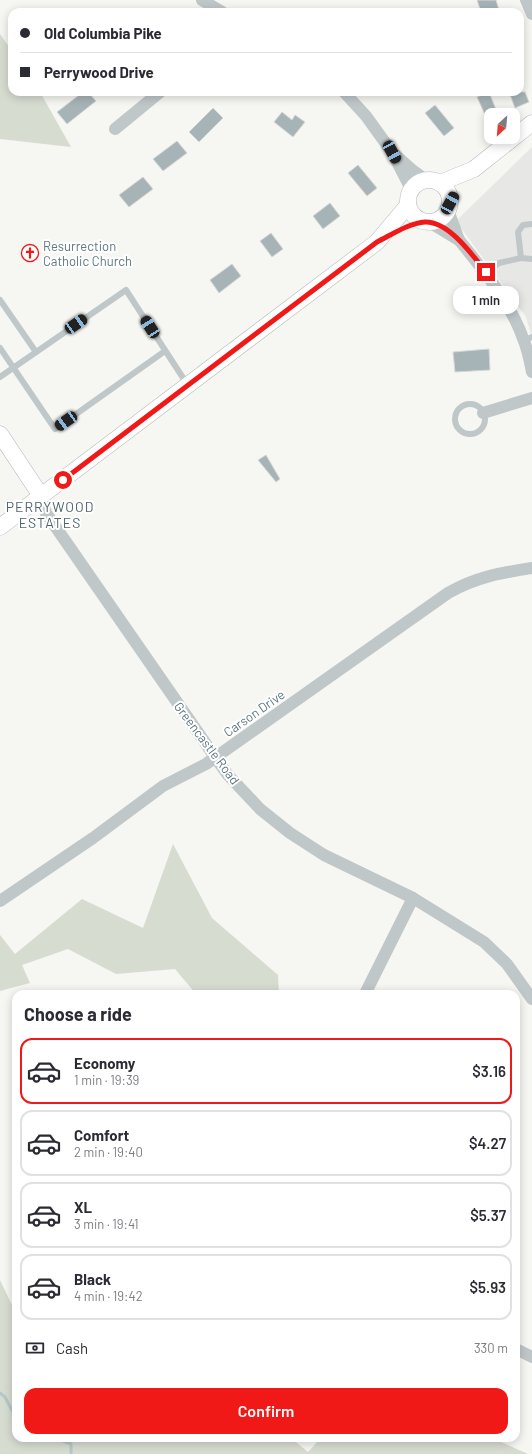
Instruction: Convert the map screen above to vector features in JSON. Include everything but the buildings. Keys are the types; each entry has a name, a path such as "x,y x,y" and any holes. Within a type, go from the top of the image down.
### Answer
{"main road":[{"path":"0,527 377,242 403,229 439,220 474,169 532,123"},
{"path":"428,222 412,214 407,198 411,189 419,182 433,181 474,169"},
{"path":"433,181 449,193 449,206"},
{"path":"377,242 408,205"},
{"name":"Greencastle Road","path":"0,434 40,496"}],"street":[{"path":"202,0 219,8"},
{"path":"526,0 532,14"},
{"path":"115,129 155,96"},
{"path":"348,96 366,116 392,152 411,189"},
{"path":"392,152 411,169 433,181"},
{"path":"449,206 459,240"},
{"path":"428,222 459,240 486,272 528,339 532,372"},
{"path":"483,413 532,398"},
{"name":"Greencastle Road","path":"40,496 50,519 215,757 228,775 260,808 290,833 324,855 413,898 484,942 507,964 532,998"},
{"name":"Carson Drive","path":"0,902 93,838 163,786 215,757 448,593 468,582 496,573 532,568"},
{"path":"367,990 413,898"},
{"path":"520,1352 532,1357"}],"lane":[{"path":"521,258 518,232 523,225 532,224"},
{"path":"486,272 499,263 521,258 532,259"},
{"path":"0,377 126,290 188,385"},
{"path":"0,300 36,352"},
{"path":"0,348 55,429 165,351"},
{"path":"466,405 476,406 483,413 485,422 476,433 467,434 456,425 456,415 458,411 466,405"}],"shaded area":[{"path":"0,34 8,45 8,96 42,96 71,147 0,139"},
{"path":"532,147 532,338 526,317 456,221"},
{"path":"173,844 212,918 278,975 279,990 193,990 175,969 116,974 68,949 22,965 30,983 0,991 0,935 15,954 82,899 143,928"},
{"path":"0,1280 12,1304 12,1442 296,1442 308,1452 317,1442 501,1442 528,1454 0,1454"}],"waterway":[{"path":"0,1393 5,1397 12,1410"},
{"path":"66,1442 71,1444 71,1454"}],"place":[{"name":"Resurrection Catholic Church","path":"30,253"}],"district":[{"name":"PERRYWOOD ESTATES","path":"50,514"}],"route":[{"path":"63,480 377,242 403,229 424,222 432,223 444,229 459,240 486,272"}]}
